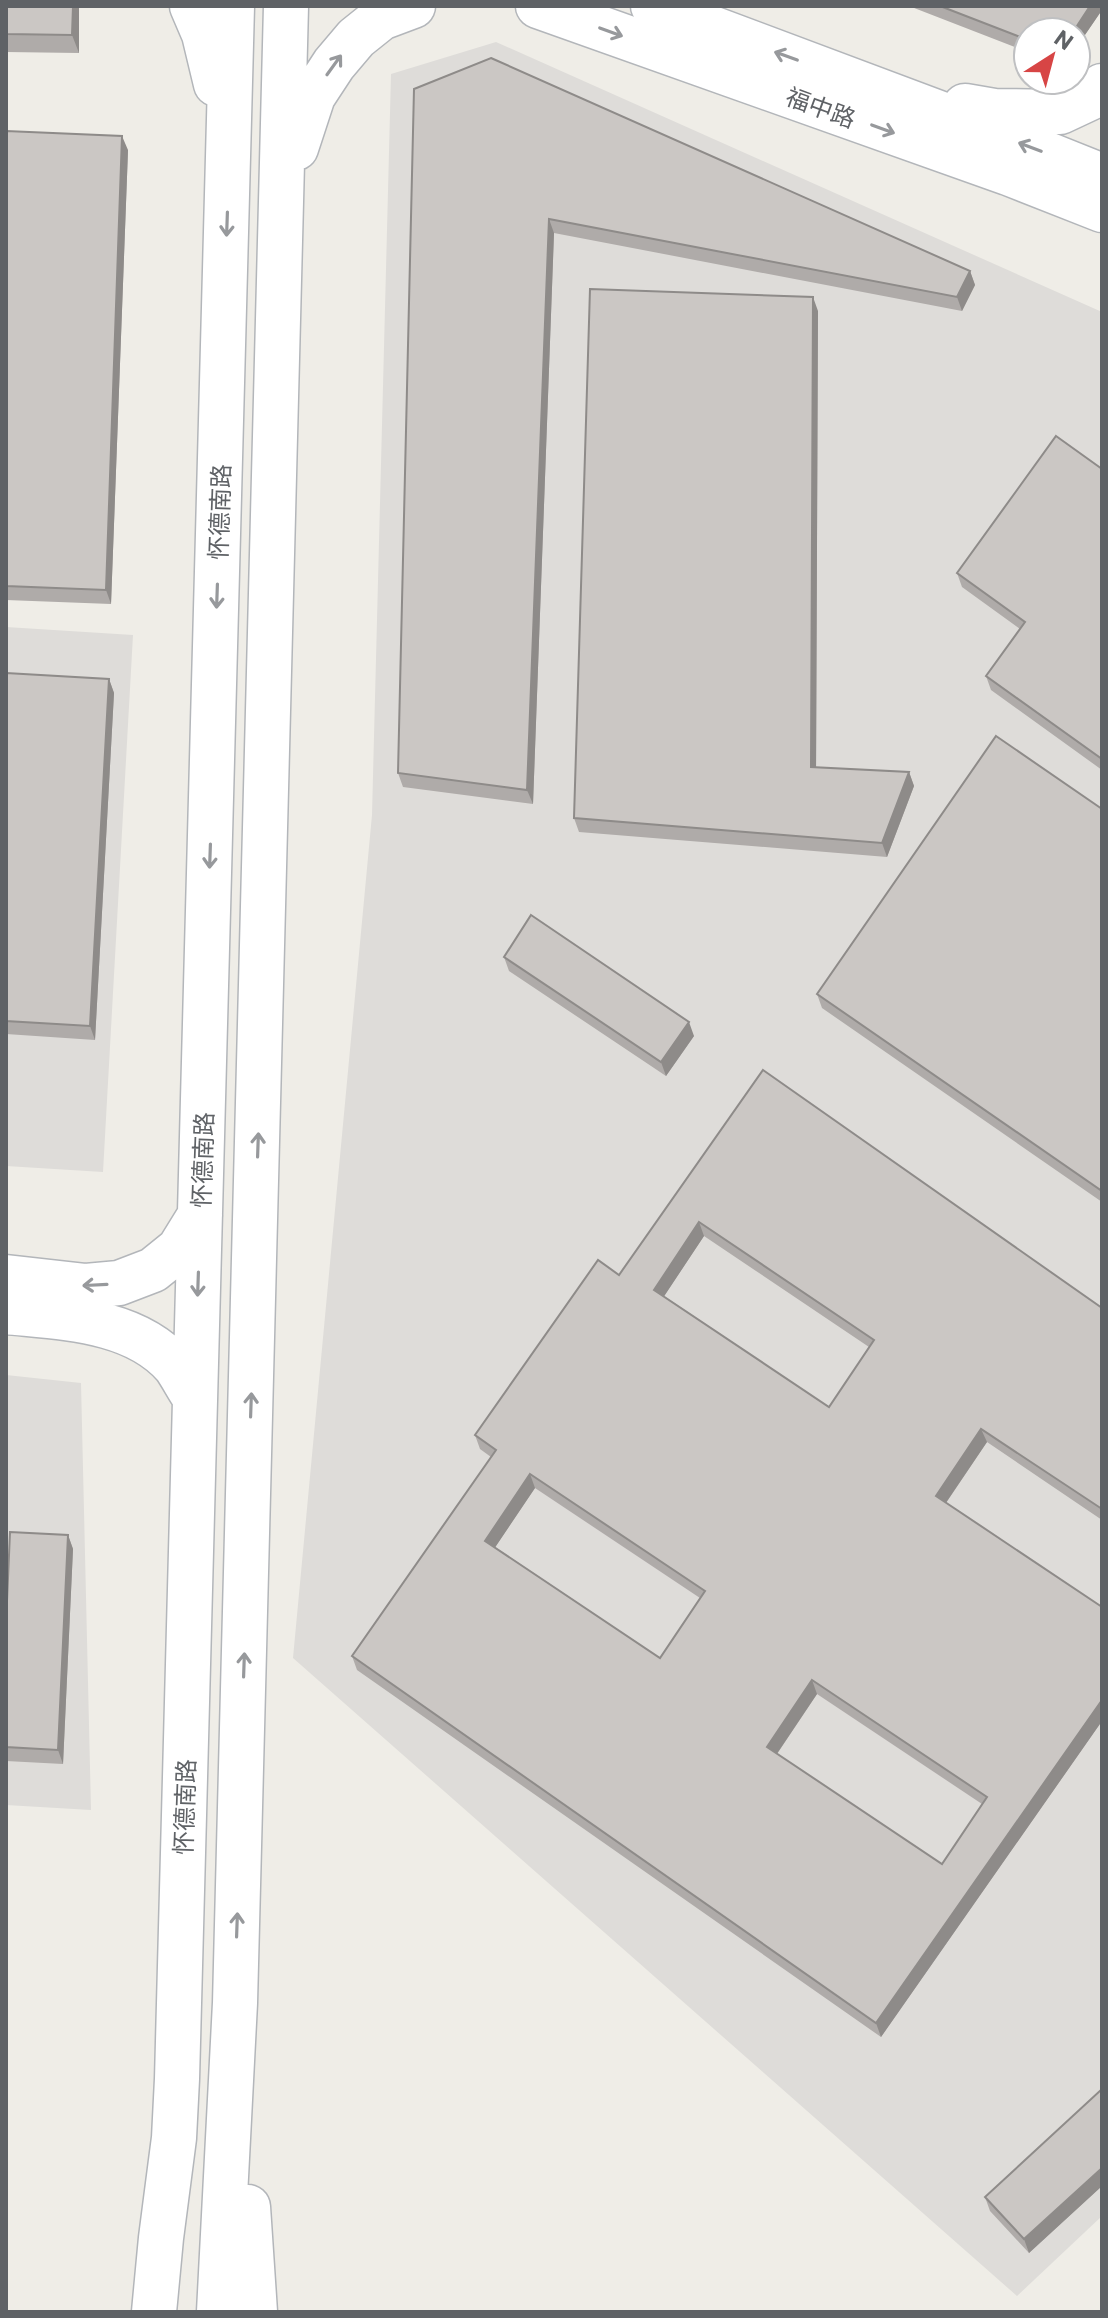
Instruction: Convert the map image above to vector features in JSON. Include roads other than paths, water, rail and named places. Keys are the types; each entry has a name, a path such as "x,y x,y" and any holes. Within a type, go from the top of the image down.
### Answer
{"main road":[{"path":"192,6 204,34 215,80 229,164"},
{"name":"怀德南路","path":"154,2312 174,2138 177,2079 232,6"},
{"path":"219,2312 235,2003 286,6"},
{"path":"282,217 297,145 313,96 356,38 381,18 413,6"},
{"name":"福中路","path":"538,6 1091,179"},
{"name":"福中路","path":"653,6 888,94 1091,179"},
{"path":"888,94 994,111 1060,112 1092,97 1102,86"},
{"path":"6,1277 86,1286 119,1283 153,1270 179,1249 200,1215"},
{"path":"6,1312 83,1320 118,1330 148,1344 174,1365 195,1398"},
{"path":"235,2003 255,2312"}]}
